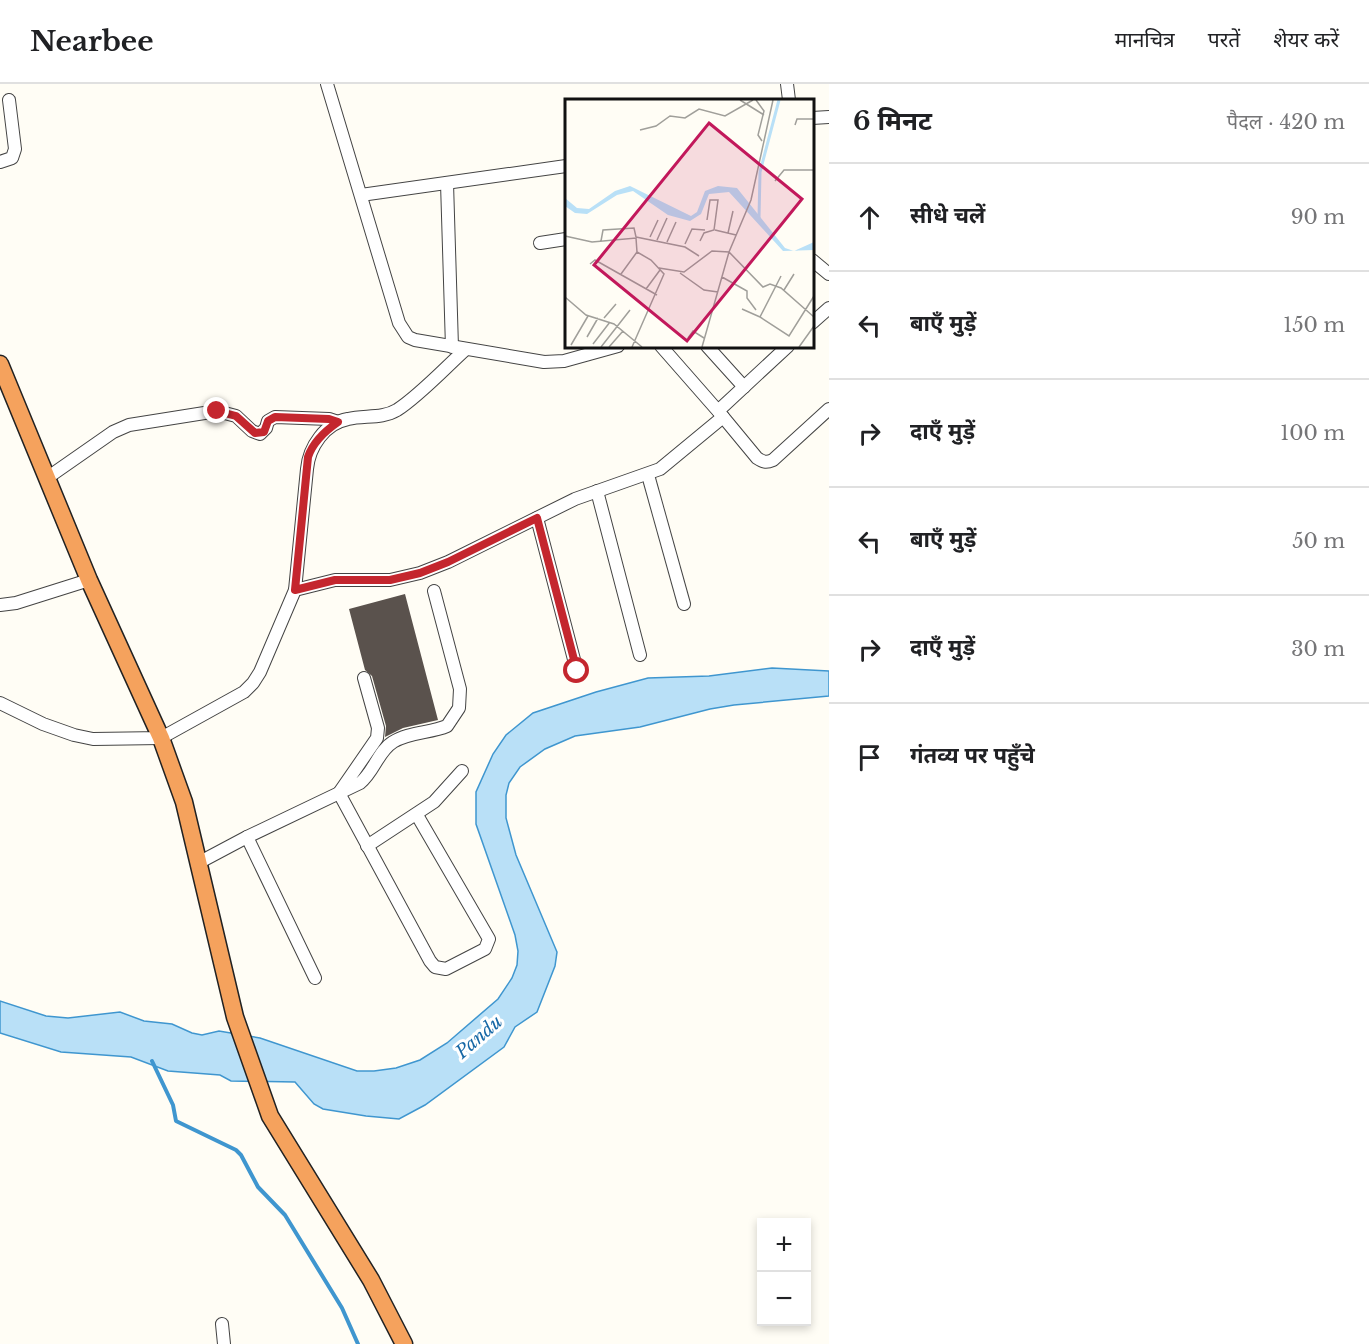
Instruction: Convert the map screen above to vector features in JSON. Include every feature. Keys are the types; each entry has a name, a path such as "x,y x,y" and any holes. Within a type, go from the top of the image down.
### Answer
{"highway":[{"path":"0,364 89,580 160,738 184,802 236,1017 270,1116 371,1280 404,1344"}],"street":[{"path":"327,84 399,323 408,337 533,362 555,362 610,348"},
{"path":"787,84 789,99"},
{"path":"0,162 12,158 15,149 9,100"},
{"path":"814,118 829,117"},
{"path":"361,195 565,166"},
{"path":"447,183 452,347"},
{"path":"540,243 565,239"},
{"path":"814,261 829,274"},
{"path":"814,322 829,308"},
{"path":"663,348 757,458 763,462 773,460 829,409"},
{"path":"709,348 744,387"},
{"path":"295,590 335,580 390,580 420,573 448,562 575,499 648,475 669,464 744,387 786,348"},
{"path":"0,703 52,728 93,739 160,738 232,700 253,683 269,652 295,590 308,457 311,449 338,422 381,416 398,409 466,349"},
{"path":"47,478 113,432 129,425 217,411 236,416 255,433 264,432 268,421 275,417 329,419 338,422"},
{"path":"648,475 684,604"},
{"path":"597,492 640,655"},
{"path":"537,518 577,671"},
{"path":"0,605 16,603 89,580"},
{"path":"200,862 365,778 392,742 447,726 459,708 460,689 434,591"},
{"path":"339,793 377,738 378,728 364,678"},
{"path":"367,846 417,815 447,790 462,771"},
{"path":"339,793 430,961 435,967 446,969 485,949 489,939 417,815"},
{"path":"247,837 315,978"},
{"path":"222,1324 224,1344"}],"water":[{"name":"Pandu","path":"772,668 829,671 829,696 734,705 640,727 575,736 545,749 520,767 509,783 506,795 506,818 516,855 557,952 555,966 537,1012 515,1027 504,1047 425,1105 399,1119 323,1109 314,1104 295,1082 231,1081 220,1075 168,1071 131,1057 61,1052 0,1033 0,1001 46,1016 68,1018 120,1012 144,1021 172,1024 202,1035 219,1031 260,1038 357,1071 396,1068 420,1060 447,1043 498,999 512,978 517,965 518,951 515,935 476,824 476,792 493,754 506,735 533,713 648,678 709,676"}],"building":[{"path":"405,594 438,720 403,728 385,737 386,726 372,676 365,670 349,609"}],"waterway":[{"path":"152,1061 173,1105 176,1121 236,1150 258,1187 285,1215 342,1308 358,1344"}],"route":[{"path":"217,411 236,416 252,431 260,434 264,432 268,421 275,417 329,419 338,422 318,440 308,457 295,590 335,580 390,580 420,573 448,562 537,518 577,671"}]}
